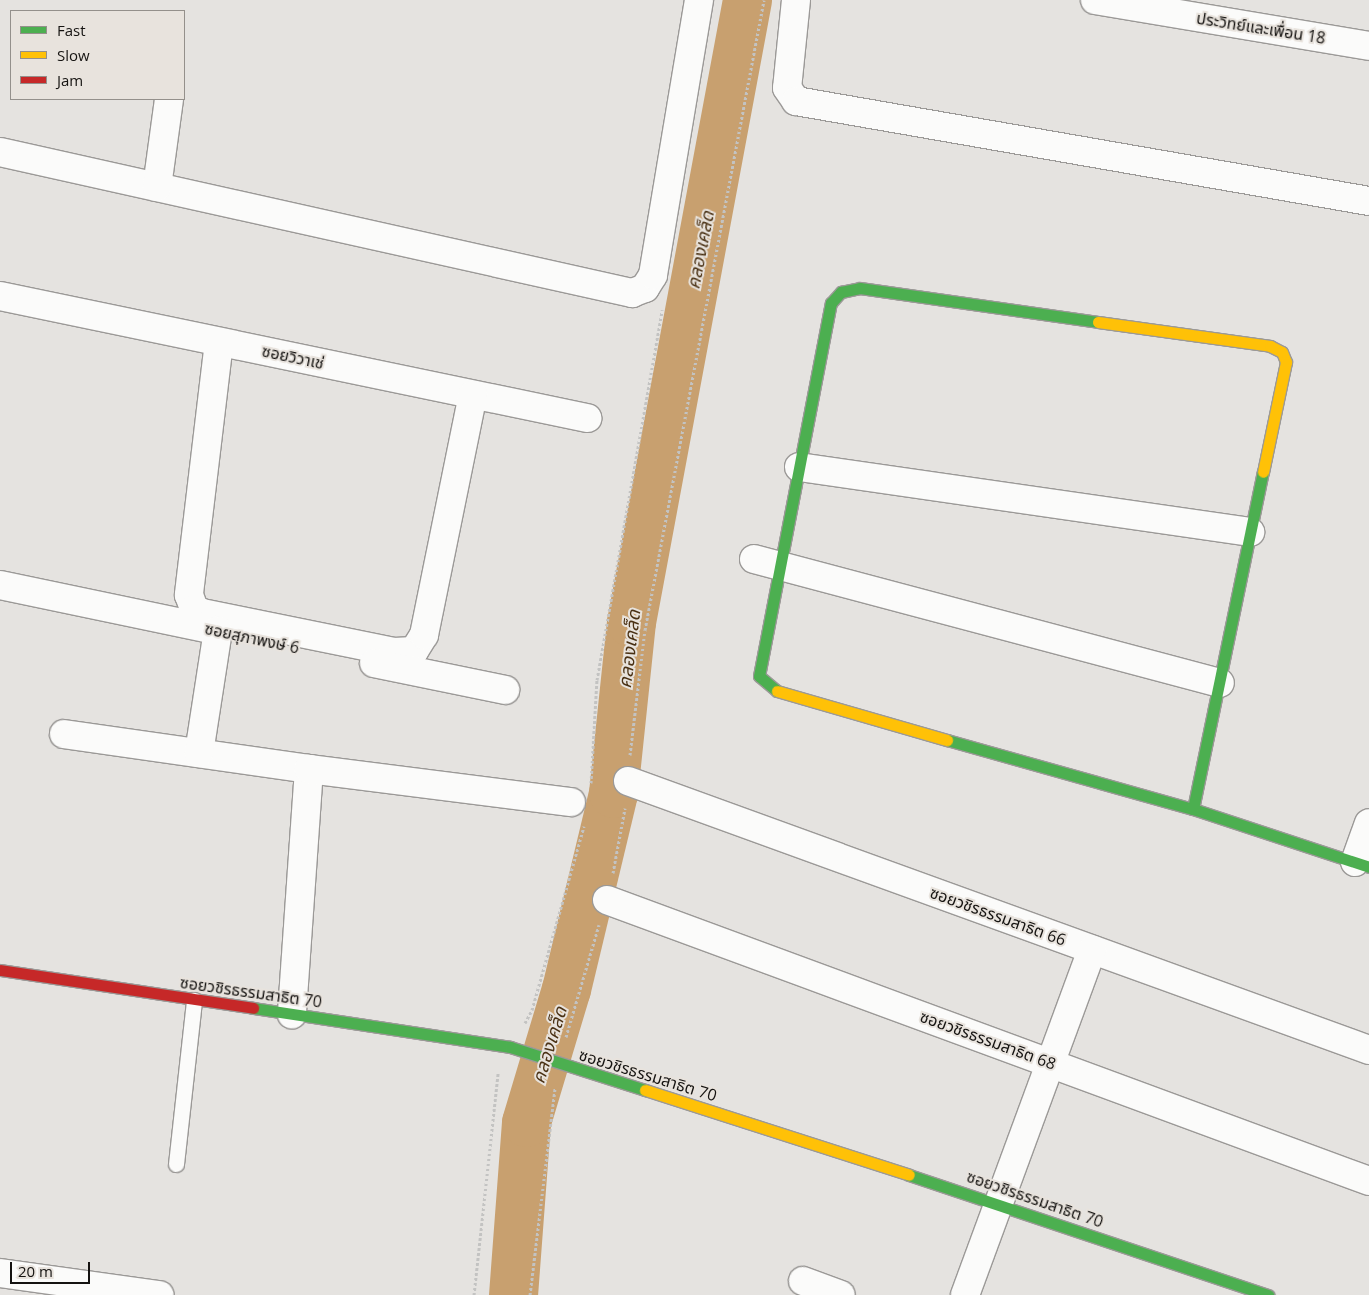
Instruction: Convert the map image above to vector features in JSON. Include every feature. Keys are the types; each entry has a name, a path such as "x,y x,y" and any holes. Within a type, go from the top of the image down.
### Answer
{"street":[{"path":"0,152 632,293 645,288 653,275 699,0"},
{"path":"796,0 787,88 796,101 1369,201"},
{"name":"ประวิทย์และเพื่อน 18","path":"1095,0 1369,46"},
{"path":"157,187 169,100"},
{"path":"1193,809 1286,362 1282,352 1270,346 860,288 841,292 831,302 759,676 771,688 1193,809 1362,864 1369,823"},
{"name":"ซอยวิวาเช่","path":"0,296 587,418"},
{"path":"219,342 189,595 194,609 202,613 394,652 414,651 424,635 473,395"},
{"path":"799,467 1250,532"},
{"path":"754,559 1220,683"},
{"name":"ซอยสุภาพงษ์ 6","path":"0,585 505,690"},
{"path":"198,753 218,630"},
{"path":"64,734 309,769 582,804"},
{"path":"292,1014 309,769"},
{"name":"ซอยวชิรธรรมสาธิต 66","path":"628,781 1369,1050"},
{"name":"ซอยวชิรธรรมสาธิต 68","path":"607,900 1369,1181"},
{"path":"965,1295 997,1203 1092,950"},
{"name":"ซอยวชิรธรรมสาธิต 70","path":"0,970 510,1047 557,1065 997,1203 1268,1295"},
{"path":"0,1273 159,1295"},
{"path":"803,1281 841,1295"}],"lane":[{"path":"176,1164 194,1000"}],"path":[{"path":"530,1295 557,1065 607,900 621,838 628,781 634,700 645,630 764,0"},
{"path":"474,1295 499,1059 510,1047 532,1010 582,804 597,680 662,308"}],"waterway":[{"name":"คลองเคล็ด","path":"513,1295 526,1122 566,989 613,793 631,622 747,0"}],"traffic: fast":[{"path":"777,691 759,676 831,303 841,292 860,288 1098,322"},
{"path":"1193,809 1263,472"},
{"path":"947,740 1193,809 1369,867"},
{"path":"253,1008 510,1047 645,1090"},
{"path":"909,1175 1268,1295"}],"traffic: slow":[{"path":"1098,322 1270,346 1282,352 1286,362 1263,472"},
{"path":"777,691 947,740"},
{"path":"645,1090 909,1175"}],"traffic: jam":[{"path":"0,970 253,1008"}]}
